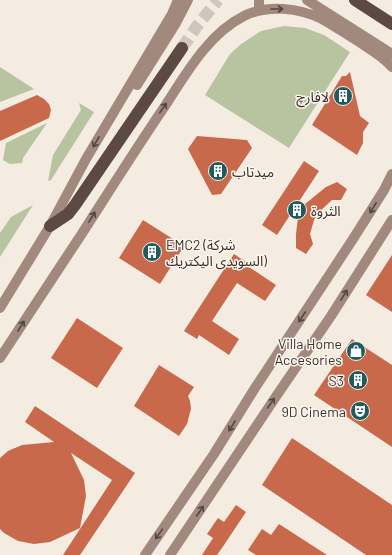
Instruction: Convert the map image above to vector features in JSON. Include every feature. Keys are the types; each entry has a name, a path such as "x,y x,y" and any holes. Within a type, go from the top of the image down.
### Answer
{"highway":[{"path":"355,0 392,24"},
{"path":"50,226 68,214 75,205 182,48"}],"street":[{"path":"0,308 50,226 86,159 172,14 178,0"},
{"path":"116,109 134,90 172,30 188,0"},
{"path":"307,0 360,38 392,67"},
{"path":"0,358 131,155 197,59 212,41 227,28 259,5 299,11 324,20 392,54"},
{"path":"145,555 214,454 260,381 354,239 388,193 392,174"},
{"path":"170,555 331,316 392,220"}],"green space":[{"path":"284,26 305,28 324,35 350,52 289,148 205,95 230,54 241,44 261,31"},
{"path":"0,67 34,89 0,102"},
{"path":"79,103 94,112 51,180 48,181 53,155 81,110"},
{"path":"47,123 23,158 22,163 10,164 3,160 6,143"},
{"path":"33,205 0,257 0,233 11,217"}],"building":[{"name":"لافارﭺ","path":"350,72 360,116 369,123 363,132 363,143 357,155 312,125 342,76 346,76"},
{"path":"37,95 49,104 51,110 49,118 0,141 0,111"},
{"name":"ميدتاب","path":"197,136 247,140 252,148 221,194 212,195 188,149"},
{"path":"304,161 319,171 277,235 262,225"},
{"path":"337,182 347,189 341,200 332,200 319,212 314,220 310,234 313,244 306,254 296,248 299,209 326,187"},
{"name":"EMC2 (شركة السويدى اليكتريك)","path":"143,220 184,246 160,284 119,258"},
{"path":"234,254 247,263 246,265 276,285 265,301 237,283 212,321 239,339 229,355 199,335 197,339 184,331"},
{"path":"392,255 392,312 366,295"},
{"path":"77,318 123,348 97,388 51,358"},
{"name":"S3","path":"352,339 392,365 392,447 314,395"},
{"path":"159,365 194,387 188,396 191,409 187,424 179,436 134,406"},
{"path":"35,406 135,473 80,555 63,555 112,480 71,453 84,480 86,496 80,528 50,542 34,544 18,541 0,529 0,458 8,451 22,445 54,442 25,422"},
{"path":"292,438 392,505 392,555 366,555 262,485"},
{"path":"236,505 246,512 224,545 217,555 202,555 213,538 207,534 218,518 224,522"},
{"path":"279,524 327,555 256,555 248,550 262,529 271,535"}],"tunnel":[{"path":"182,48 218,0"}],"place":[{"name":"لافارﭺ","path":"343,96"},
{"name":"ميدتاب","path":"218,171"},
{"name":"الثروة","path":"297,210"},
{"name":"EMC2 (شركة السويدى اليكتريك)","path":"152,252"},
{"name":"Villa Home Accesories","path":"356,351"},
{"name":"S3","path":"358,380"},
{"name":"9D Cinema","path":"360,411"}]}
